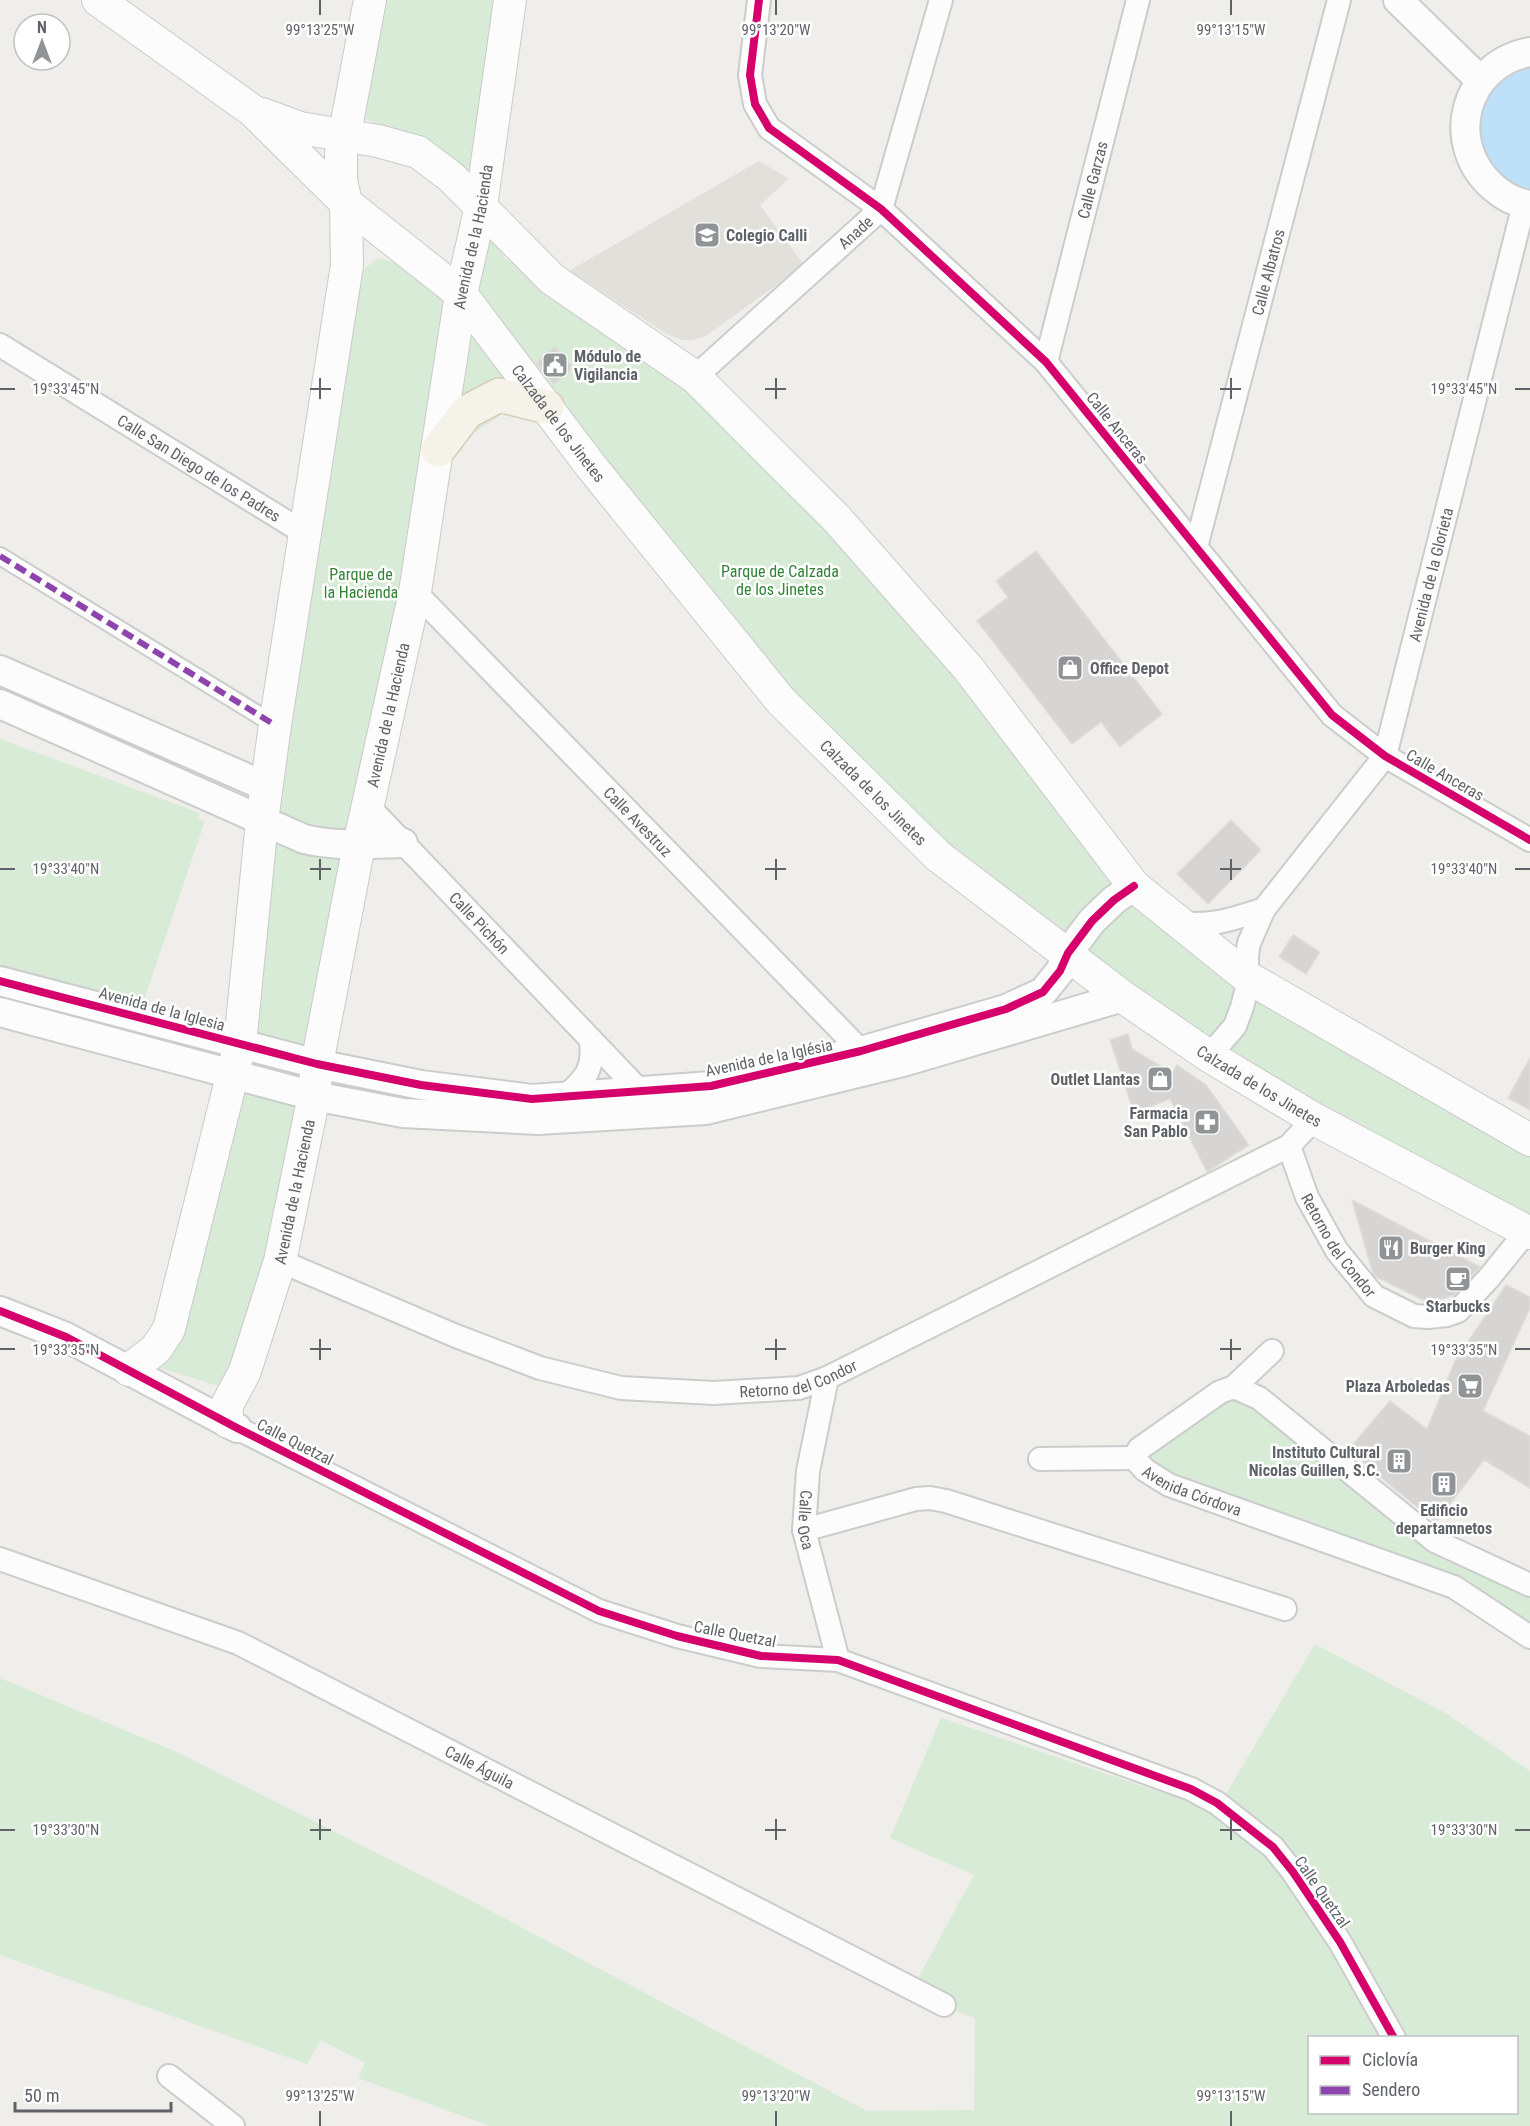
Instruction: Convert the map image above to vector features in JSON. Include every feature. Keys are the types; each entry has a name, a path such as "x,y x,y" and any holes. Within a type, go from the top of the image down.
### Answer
{"main road":[{"path":"98,0 253,111 300,128 378,141 418,153 450,177 552,279 695,377 837,519 968,668 1134,886 1247,977 1530,1140"},
{"path":"129,1370 156,1349 169,1329 240,1044 262,821 275,725 347,264 346,203 341,180 344,136 370,0"},
{"name":"Avenida de la Hacienda","path":"232,1425 226,1407 245,1371 280,1261 314,1096 317,1064 359,845 415,592 461,294 481,206 510,0"},
{"name":"Calzada de los Jinetes","path":"253,111 346,203 461,294 590,465 781,700 938,856 1123,996 1209,1056 1314,1119 1528,1232"},
{"path":"438,450 466,412 499,395 547,407"}],"street":[{"name":"Calle Anceras","path":"759,0 750,75 755,104 769,128 881,209 1046,362 1332,715 1385,756 1530,840"},
{"name":"Anade","path":"695,377 881,209 941,0"},
{"name":"Calle Garzas","path":"1046,362 1138,0"},
{"name":"Calle Albatros","path":"1196,547 1339,0"},
{"path":"1398,0 1481,81"},
{"path":"1527,205 1501,194 1481,177 1469,154 1464,129 1468,103 1481,81 1497,65 1517,54 1530,52"},
{"name":"Avenida de la Glorieta","path":"1209,1056 1235,1026 1247,988 1249,943 1264,909 1385,756 1527,205"},
{"name":"Calle San Diego de los Padres","path":"0,345 306,534"},
{"path":"0,556 275,725"},
{"name":"Calle Avestruz","path":"415,592 861,1052"},
{"path":"0,670 267,787"},
{"path":"0,705 304,839 324,844 403,843"},
{"name":"Calle Pichón","path":"369,807 640,1091"},
{"name":"Avenida de la Iglésia","path":"317,1064 421,1085 532,1098 711,1086 861,1052 1006,1009 1043,992 1060,971 1068,953 1092,921 1114,900 1134,886"},
{"path":"1178,923 1198,926 1214,924 1264,909"},
{"name":"Avenida de la Iglesia","path":"0,981 317,1064"},
{"name":"Avenida de la Iglésia","path":"314,1096 403,1113 538,1120 706,1110 903,1062 1123,996"},
{"path":"0,1012 314,1096"},
{"path":"566,1096 582,1082 590,1070 593,1056 591,1040"},
{"name":"Retorno del Condor","path":"280,1261 456,1336 540,1368 621,1388 714,1393 799,1388 827,1378 1289,1146 1314,1119"},
{"name":"Retorno del Condor","path":"1289,1146 1307,1197 1337,1251 1374,1296 1414,1316 1447,1315 1458,1311 1528,1232"},
{"name":"Calle Quetzal","path":"0,1311 66,1337 232,1425 599,1611 677,1636 761,1656 838,1660 1191,1789 1217,1803 1273,1847 1293,1872 1340,1942 1393,2036"},
{"name":"Avenida Córdova","path":"1272,1351 1234,1387 1220,1392 1139,1449 1134,1458 1145,1470 1169,1485 1454,1587 1530,1636"},
{"name":"Calle Oca","path":"827,1378 808,1471 804,1530 838,1660"},
{"path":"1234,1387 1259,1398 1436,1541 1530,1585"},
{"path":"1040,1459 1134,1458"},
{"path":"804,1530 916,1498 930,1497 1285,1609"},
{"name":"Calle Águila","path":"0,1559 238,1643 944,2005"},
{"path":"169,2076 233,2126"}],"shaded area":[{"name":"Colegio Calli","path":"759,161 789,179 760,205 804,265 706,336 682,340 667,334 569,271"}],"green space":[{"path":"371,0 509,0 481,196 422,138 349,114"},
{"name":"Parque de Calzada de los Jinetes","path":"481,207 505,259 549,280 693,380 833,521 1132,891 1530,1143 1530,1229 1316,1116 939,855 545,426 511,408 442,454 462,294"},
{"name":"Parque de la Hacienda","path":"378,258 412,267 458,296 356,842 266,819 363,270"},
{"path":"0,739 200,813 198,818 205,821 143,1003 0,969"},
{"path":"264,824 354,850 314,1061 243,1041"},
{"path":"237,1083 309,1100 277,1260 228,1382 218,1386 148,1364"},
{"path":"1235,1389 1435,1541 1530,1587 1530,1634 1455,1585 1170,1484 1142,1450"},
{"path":"1315,1644 1447,1714 1530,1771 1530,2126 490,2126 358,2078 365,2063 321,2040 307,2064 0,1955 0,1678 179,1753 470,1900 867,2111 974,2110 975,2018 909,1995 974,1875 890,1838 941,1718 1216,1811"}],"water":[{"path":"1530,62 1530,195 1508,186 1480,150 1476,128 1480,106 1491,86"}],"building":[{"name":"Módulo de Vigilancia","path":"555,347 573,368 554,384 536,363"},
{"name":"Office Depot","path":"1036,551 1162,714 1120,747 1101,722 1072,744 977,621 1008,597 996,581"},
{"path":"1231,820 1261,850 1208,904 1177,874"},
{"path":"1293,935 1320,952 1306,974 1279,957"},
{"path":"1128,1034 1132,1049 1172,1073 1177,1065 1206,1085 1249,1145 1207,1172 1170,1099 1134,1113 1110,1040"},
{"path":"1530,1058 1530,1110 1508,1098"},
{"path":"1352,1200 1480,1267 1454,1295 1429,1303 1376,1277 1373,1274"},
{"path":"1506,1285 1530,1297 1530,1308 1483,1411 1530,1436 1530,1488 1484,1460 1436,1522 1349,1449 1390,1401 1427,1429 1455,1361"}],"marked path":[{"path":"0,556 275,725"}],"cycle path":[{"path":"759,0 750,75 755,104 769,128 881,209 1046,362 1332,715 1385,756 1530,840"},
{"path":"0,981 317,1064 421,1085 532,1099 711,1086 861,1051 1006,1009 1043,992 1060,971 1068,953 1092,921 1114,900 1134,886"},
{"path":"0,1311 66,1337 237,1428 599,1611 677,1636 761,1656 838,1660 1191,1789 1217,1803 1273,1847 1293,1872 1340,1942 1393,2036"}],"place":[{"name":"Colegio Calli","path":"707,235"},
{"name":"Módulo de Vigilancia","path":"555,365"},
{"name":"Office Depot","path":"1070,668"},
{"name":"Outlet Llantas","path":"1160,1079"},
{"name":"Farmacia San Pablo","path":"1207,1122"},
{"name":"Burger King","path":"1391,1248"},
{"name":"Starbucks","path":"1458,1279"},
{"name":"Plaza Arboledas","path":"1470,1386"},
{"name":"Instituto Cultural Nicolas Guillen, S.C.","path":"1399,1461"},
{"name":"Edificio departamnetos","path":"1444,1484"}]}
